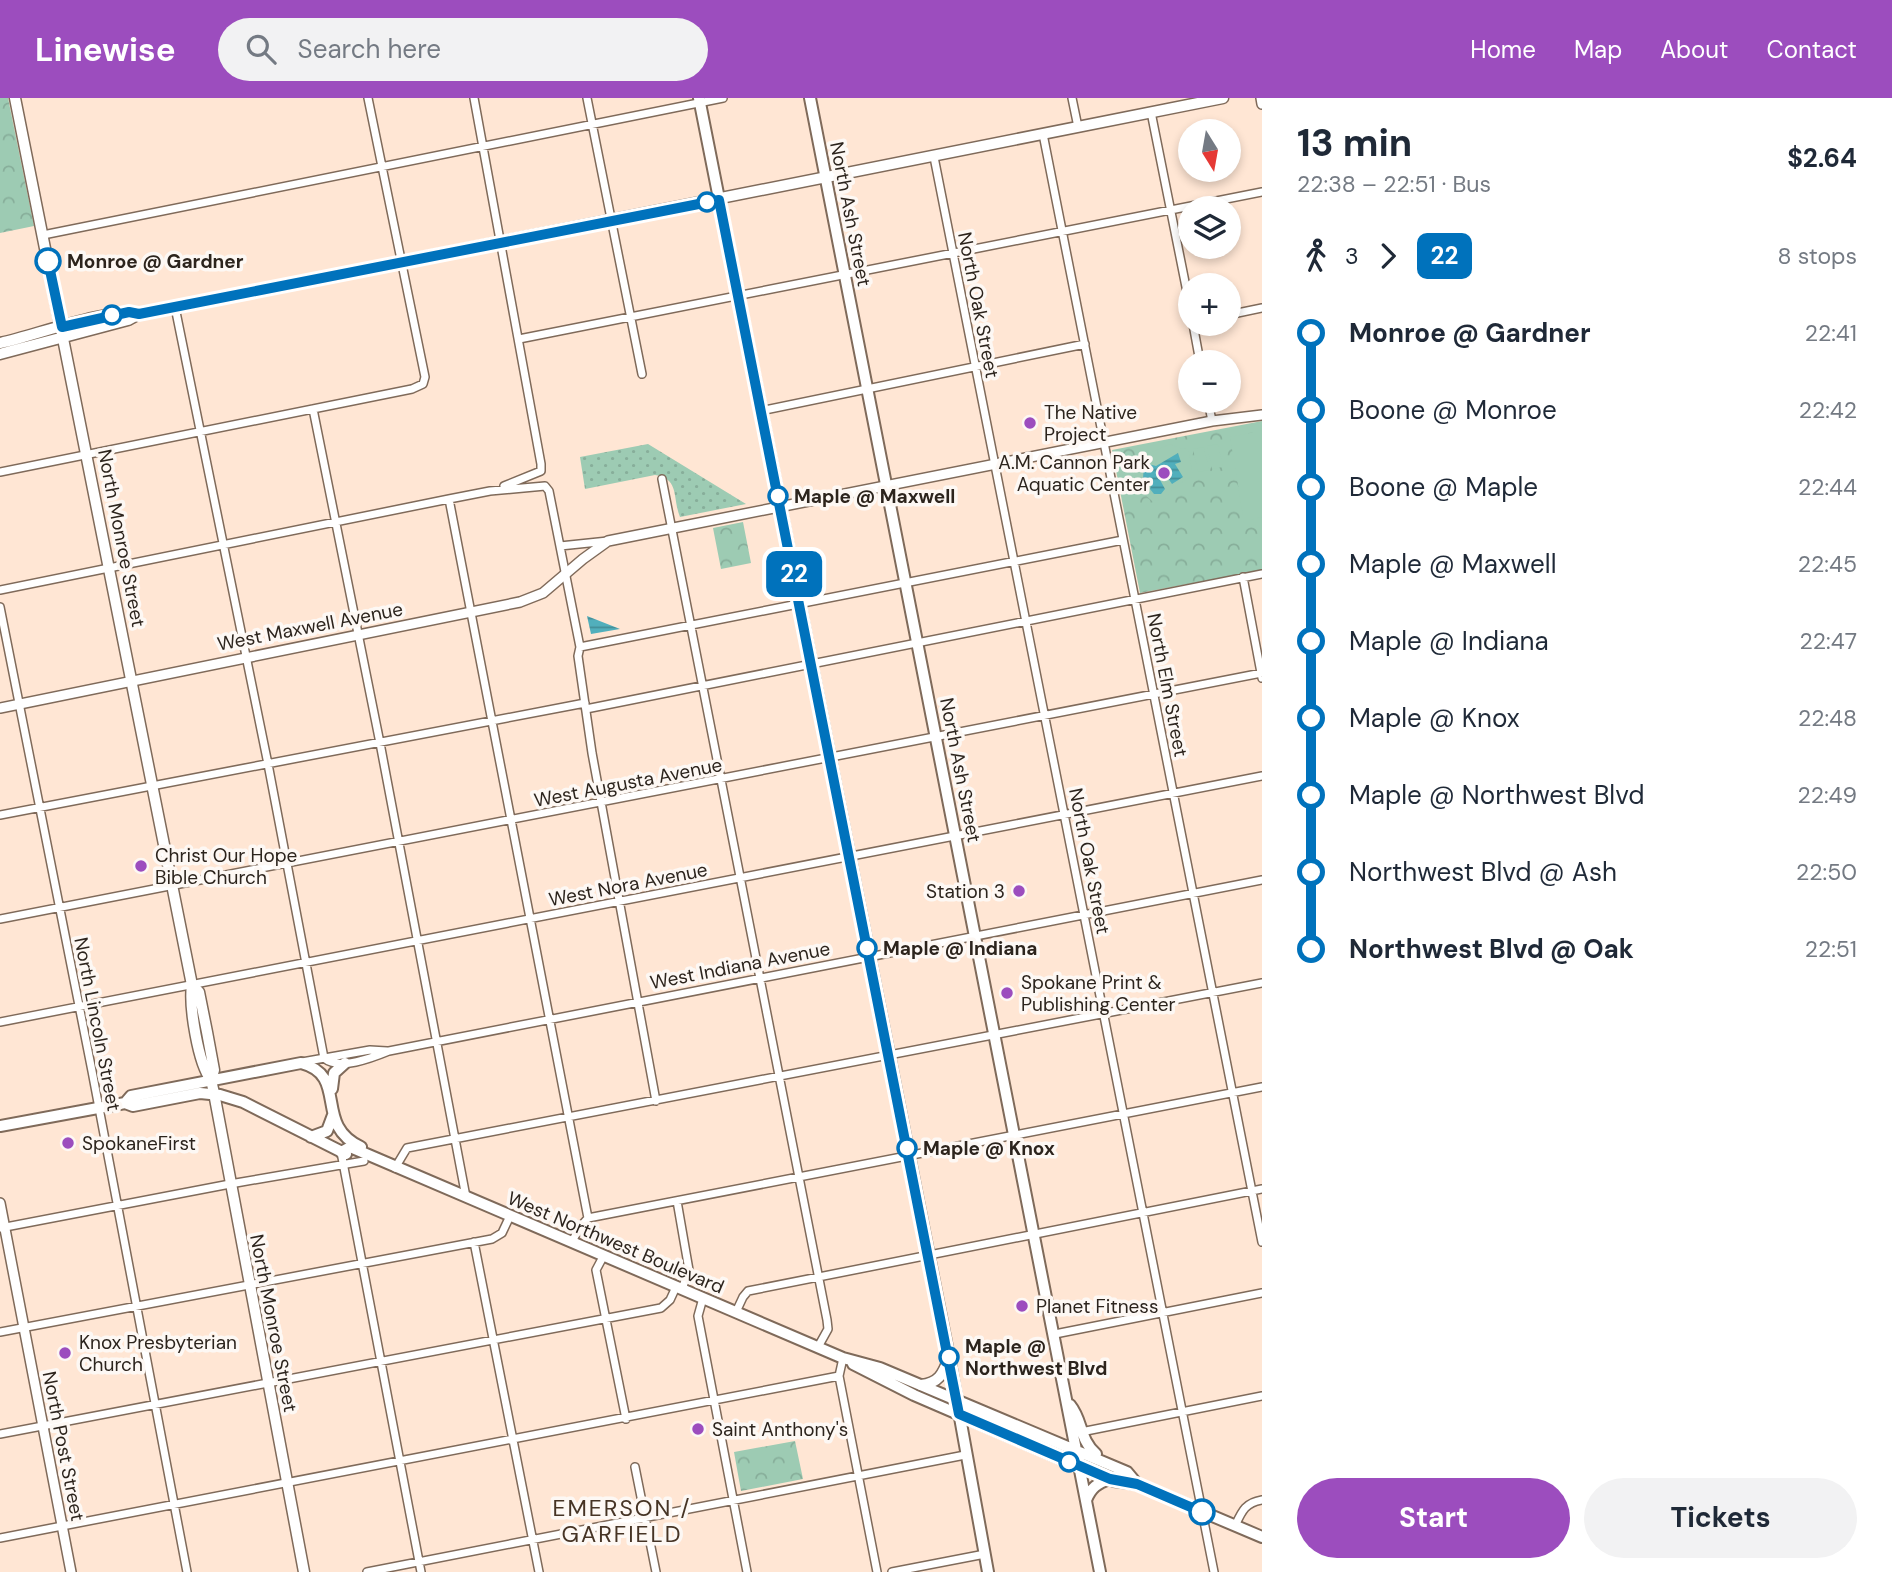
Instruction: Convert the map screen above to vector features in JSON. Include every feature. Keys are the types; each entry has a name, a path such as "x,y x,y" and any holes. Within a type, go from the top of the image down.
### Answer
{"main road":[{"name":"North Monroe Street","path":"15,98 192,985 199,992 214,1070 211,1080 304,1572"},
{"name":"North Ash Street","path":"810,98 1100,1572"},
{"path":"0,354 129,312 139,314 175,307 934,157 1151,112 1184,102 1223,98"},
{"path":"699,100 949,1357 988,1572"},
{"path":"0,343 63,332"},
{"name":"West Indiana Avenue","path":"125,1103 131,1096 301,1063"},
{"name":"West Northwest Boulevard","path":"301,1063 313,1066 325,1077 336,1127 368,1155 843,1358"},
{"path":"315,1140 331,1125 334,1073 345,1063"},
{"name":"West Indiana Avenue","path":"0,1126 99,1107 125,1103 133,1106 200,1093 214,1093"},
{"path":"214,1093 243,1102 341,1152 350,1147 368,1155"},
{"path":"921,1385 941,1378 949,1357"},
{"path":"843,1358 880,1368 1075,1449 1126,1472 1137,1484"},
{"path":"843,1358 865,1372 1078,1466 1110,1479 1137,1484 1262,1537"},
{"path":"1068,1403 1076,1412 1085,1444 1106,1463"},
{"path":"1086,1500 1091,1489 1110,1479"}],"street":[{"path":"0,472 418,388 423,384 425,377 368,98"},
{"path":"474,98 541,464 541,471 490,491"},
{"path":"587,98 642,374"},
{"path":"43,235 699,100 723,98"},
{"path":"1072,98 1078,127"},
{"path":"1261,98 1262,104"},
{"path":"1151,112 1183,273"},
{"name":"North Elm Street","path":"1043,134 1262,1242"},
{"name":"North Oak Street","path":"934,157 1214,1572"},
{"path":"519,339 1262,191"},
{"path":"175,307 268,764 324,1058"},
{"path":"1241,312 1262,308"},
{"path":"760,411 1085,344"},
{"path":"313,409 359,634 466,1197"},
{"path":"1210,413 1212,421"},
{"name":"West Maxwell Avenue","path":"560,546 608,541 1212,421 1262,415"},
{"path":"662,479 828,1326 818,1347"},
{"path":"0,590 490,491 545,486 549,491 580,647 578,653 585,706 601,803 656,1101"},
{"path":"449,499 587,1218"},
{"path":"580,647 1123,540"},
{"name":"West Maxwell Avenue","path":"0,708 520,602 543,593 608,541"},
{"path":"0,815 492,721 701,686 1262,574"},
{"path":"1243,577 1262,675"},
{"name":"North Lincoln Street","path":"0,607 187,1572"},
{"name":"West Augusta Avenue","path":"0,919 1262,675"},
{"name":"West Nora Avenue","path":"0,1022 1262,776"},
{"name":"West Indiana Avenue","path":"324,1058 327,1061 345,1063 372,1058 437,1042 1262,880"},
{"path":"395,1168 407,1149 1262,983"},
{"name":"West Indiana Avenue","path":"301,1063 370,1050 389,1052"},
{"path":"572,1242 587,1218 1262,1087"},
{"path":"341,1152 421,1572"},
{"path":"2,1227 344,1163 368,1155"},
{"path":"736,1312 748,1291 1262,1189"},
{"path":"0,1434 661,1308 679,1288 689,1270 677,1201"},
{"name":"North Post Street","path":"0,1203 2,1227 71,1572"},
{"path":"0,1332 492,1239 502,1233 510,1216"},
{"path":"474,1242 539,1572"},
{"path":"604,1255 596,1270 626,1419"},
{"path":"1055,1334 1262,1293"},
{"path":"703,1298 698,1316 747,1572"},
{"path":"843,1358 839,1376 877,1572"},
{"path":"0,1538 839,1376"},
{"path":"1081,1432 1262,1396"},
{"path":"367,1572 965,1455"},
{"path":"635,1468 656,1572"},
{"path":"1235,1526 1249,1503 1262,1500"},
{"path":"892,1572 985,1554"}],"green space":[{"path":"0,98 8,98 34,226 0,233"},
{"path":"1262,421 1262,570 1140,593 1112,450"},
{"path":"1262,433 1262,517 1249,520 1243,515 1230,437"},
{"path":"648,444 746,504 680,517 672,485 663,477 655,475 585,489 580,457"},
{"name":"A.M. Cannon Park Aquatic Center","path":"1170,444 1182,449 1188,448 1193,476 1174,487 1165,499 1152,501 1142,492 1138,493 1131,457"},
{"path":"1218,444 1223,467 1212,469 1207,446"},
{"path":"1204,447 1209,470 1198,472 1193,449"},
{"path":"743,522 751,563 721,569 713,528"},
{"path":"795,1441 803,1479 741,1491 734,1452"}],"water":[{"path":"1178,453 1181,462 1175,464 1183,477 1172,484 1163,471 1159,478 1165,489 1161,494 1154,494 1150,489 1152,482 1146,483 1143,479 1144,463 1156,466"},
{"path":"587,616 620,629 591,634"}],"bus line":[{"name":"22","path":"48,261 62,327 719,200 959,1414 1110,1479 1137,1484 1202,1512"}],"place":[{"name":"Monroe @ Gardner","path":"48,261"},
{"name":"The Native Project","path":"1030,423"},
{"name":"A.M. Cannon Park Aquatic Center","path":"1164,473"},
{"name":"Maple @ Maxwell","path":"778,496"},
{"name":"Christ Our Hope Bible Church","path":"141,866"},
{"name":"Station 3","path":"1019,891"},
{"name":"Maple @ Indiana","path":"867,948"},
{"name":"Spokane Print & Publishing Center","path":"1007,993"},
{"name":"SpokaneFirst","path":"68,1143"},
{"name":"Maple @ Knox","path":"907,1148"},
{"name":"Planet Fitness","path":"1022,1306"},
{"name":"Knox Presbyterian Church","path":"65,1353"},
{"name":"Maple @ Northwest Blvd","path":"949,1357"},
{"name":"Saint Anthony's","path":"698,1429"}],"district":[{"name":"EMERSON / GARFIELD","path":"622,1521"}]}
